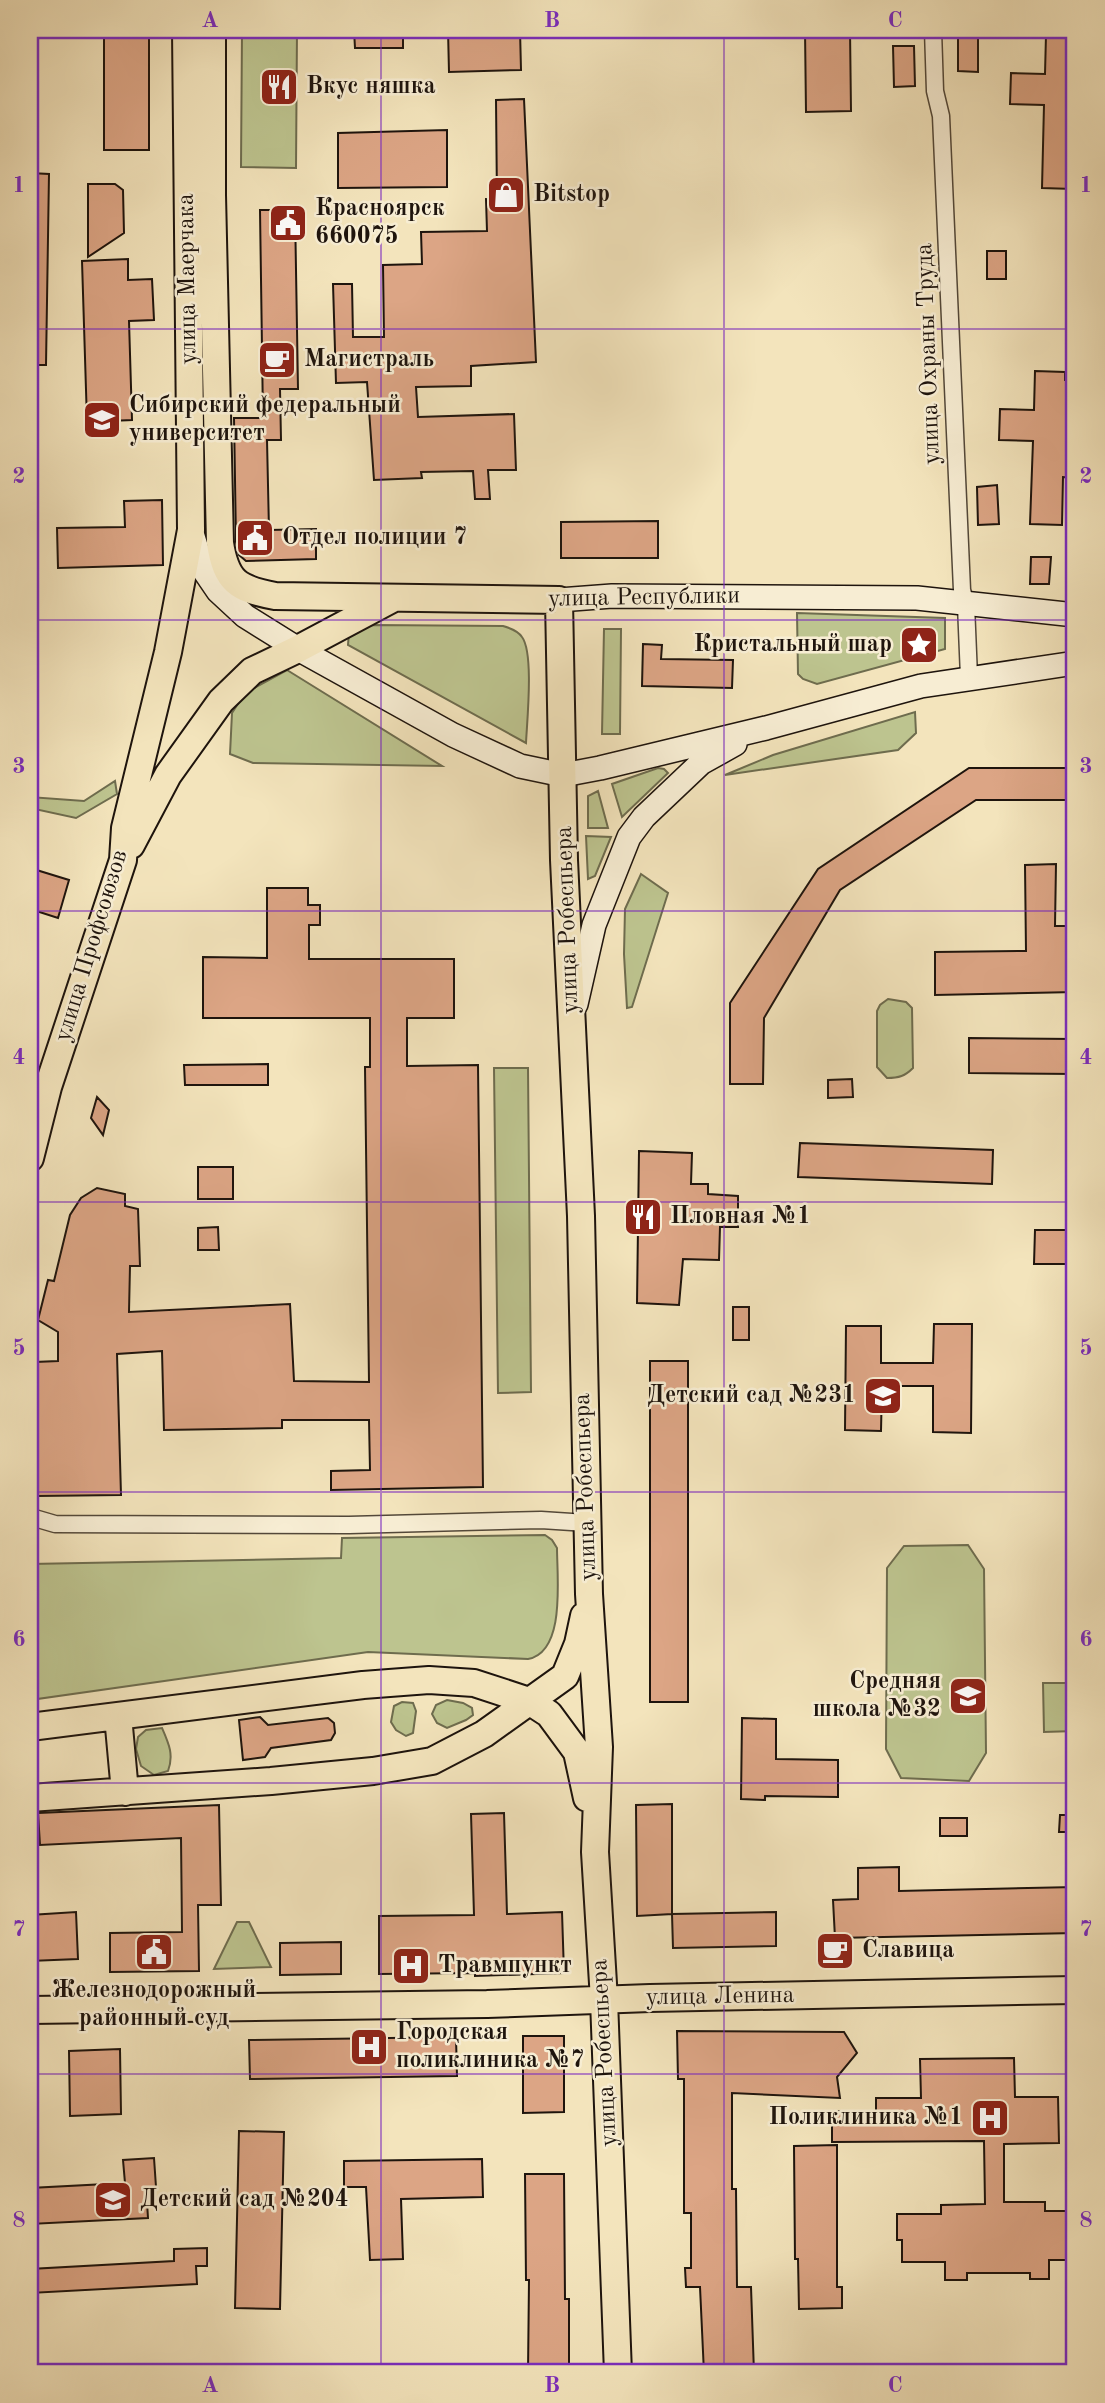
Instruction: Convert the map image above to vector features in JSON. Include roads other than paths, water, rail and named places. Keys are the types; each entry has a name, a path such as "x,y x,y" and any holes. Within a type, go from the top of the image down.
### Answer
{"main road":[{"name":"улица Маерчака","path":"168,652 191,530 187,30"},
{"name":"улица Маерчака","path":"212,30 212,195 220,544 224,565"},
{"path":"191,530 203,569 218,591 245,616 298,649 453,735 520,766 564,775 766,727 921,686 1075,663"},
{"name":"улица Республики","path":"224,565 229,576 241,587 275,596 559,600 612,596 903,598 1075,615"},
{"path":"123,860 168,775 221,701 252,671 393,598"},
{"name":"улица Робеспьера","path":"559,600 564,860 581,1216 589,1594 599,1747 595,1852 604,2000 618,2373"},
{"name":"улица Профсоюзов","path":"30,1158 48,1087 123,860 125,828 168,652"},
{"path":"571,1024 594,925 629,837 644,817 701,763 766,727"},
{"path":"30,1798 373,1771 432,1761 484,1734 565,1675 578,1644 589,1594"},
{"path":"30,1727 363,1685 429,1680 474,1683 529,1701 549,1714 577,1752 595,1852"},
{"path":"118,1716 125,1792"},
{"name":"улица Ленина","path":"30,2010 487,2004 1075,1990"}],"street":[{"name":"улица Охраны Труда","path":"933,30 935,91 941,116 962,590 966,605 969,677"},
{"path":"30,1514 31,1517 55,1524 349,1525 541,1520 587,1523"}],"place":[{"name":"Вкус няшка","path":"279,87"},
{"name":"Bitstop","path":"506,195"},
{"name":"Красноярск 660075","path":"288,223"},
{"name":"Магистраль","path":"277,360"},
{"name":"Сибирский федеральный университет","path":"102,420"},
{"name":"Отдел полиции 7","path":"255,538"},
{"name":"Кристальный шар","path":"919,645"},
{"name":"Пловная №1","path":"643,1217"},
{"name":"Детский сад №231","path":"883,1396"},
{"name":"Средняя школа №32","path":"968,1696"},
{"name":"Славица","path":"835,1951"},
{"name":"Железнодорожный районный суд","path":"154,1952"},
{"name":"Травмпункт","path":"411,1966"},
{"name":"Городская поликлиника №7","path":"369,2047"},
{"name":"Поликлиника №1","path":"990,2118"},
{"name":"Детский сад №204","path":"113,2200"}]}
